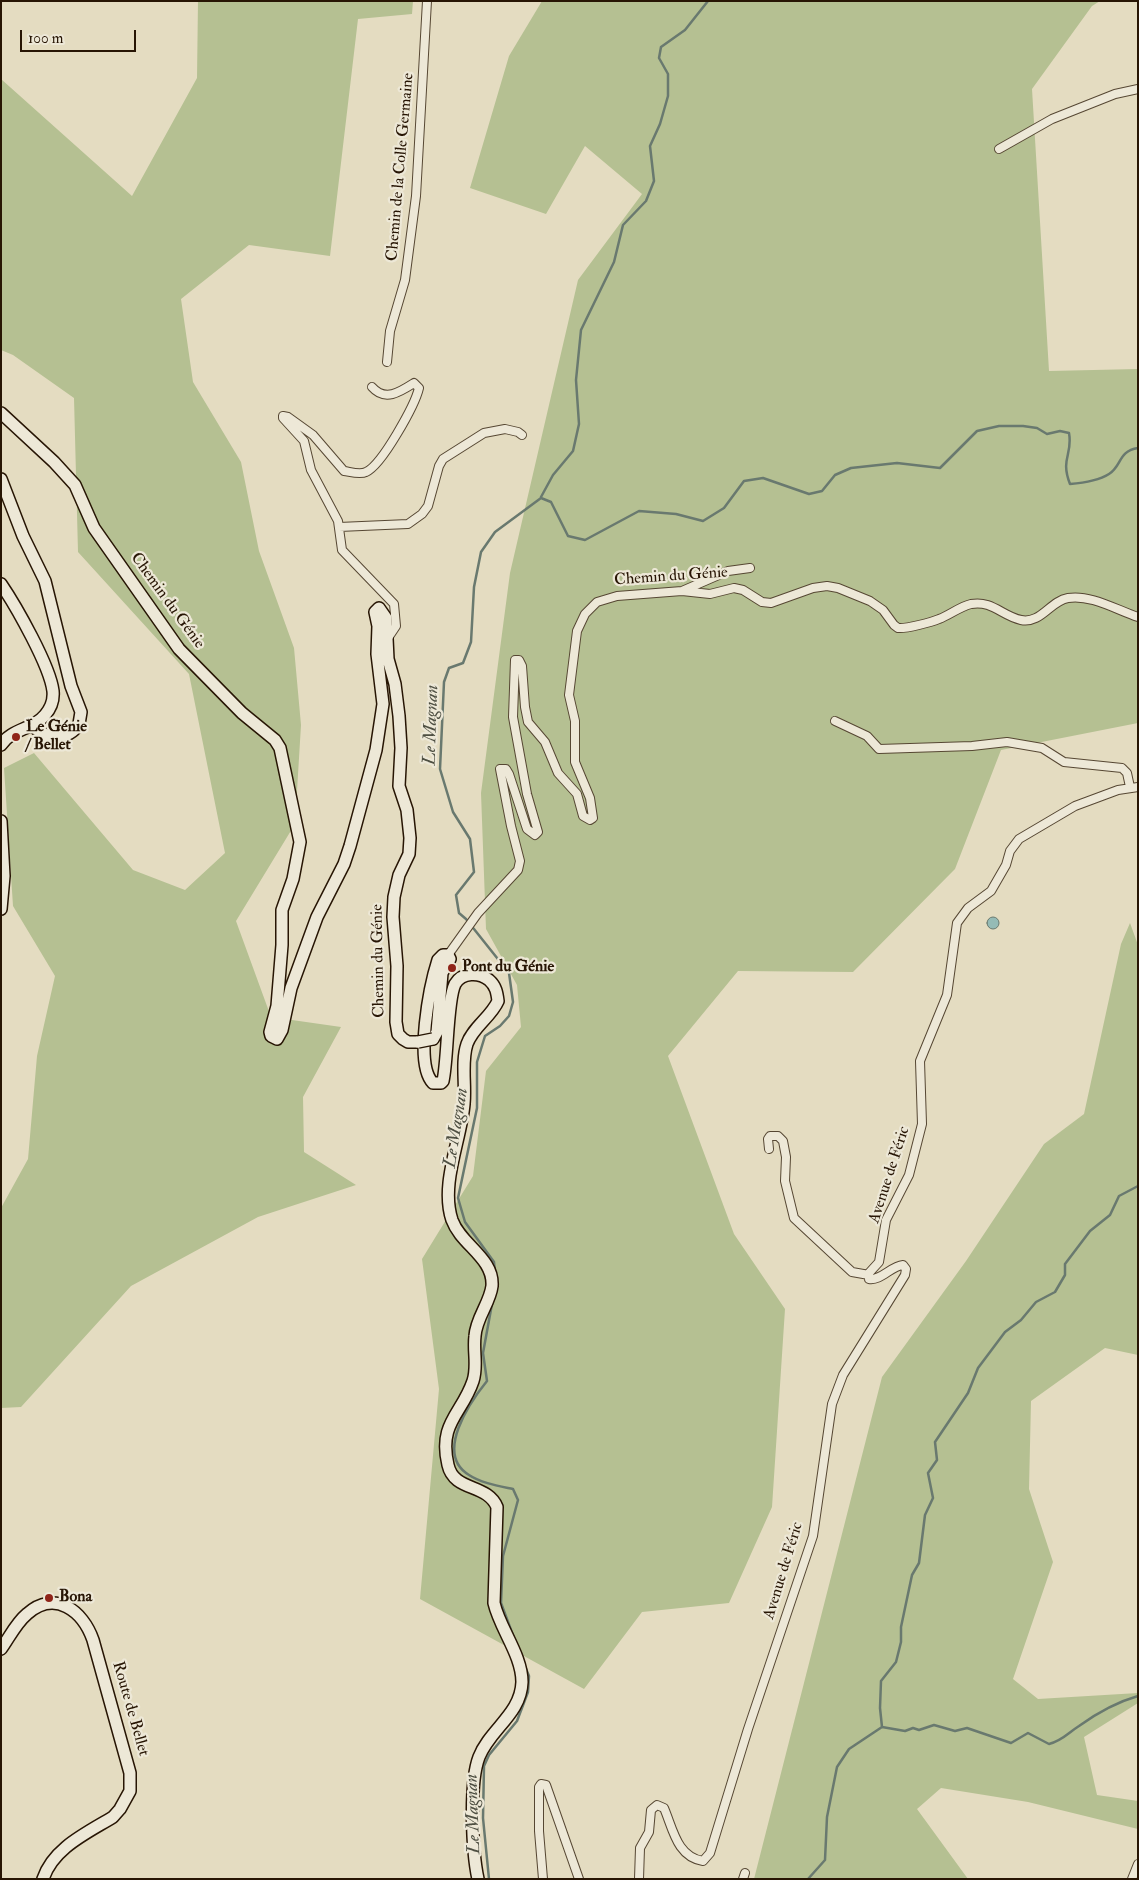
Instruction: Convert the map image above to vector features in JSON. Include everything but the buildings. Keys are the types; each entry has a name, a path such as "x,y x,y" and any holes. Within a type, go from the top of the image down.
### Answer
{"street":[{"name":"Chemin de la Colle Germaine","path":"387,362 390,331 405,280 416,196 427,1"},
{"path":"999,150 1052,119 1115,94 1138,89"},
{"path":"372,387 378,394 388,396 414,383 420,388 399,431 380,460 368,472 361,474 344,471 313,435 288,417 283,416 283,418 304,441 312,470 335,514 342,550 394,604 396,626 388,638"},
{"name":"Chemin du Génie","path":"1,413 54,462 75,485 94,528 179,649 242,713 275,740 280,748 300,842 293,880 282,910 277,1006 270,1032 270,1036 277,1039 282,1030 291,988 317,917 344,864 376,750 382,704 377,654 378,626 375,612 378,608 386,618 388,660 395,684 400,732 399,786 407,810 410,838 409,854 399,875 394,896 393,917 397,966 396,1022 398,1034 403,1040 408,1042 418,1042 433,1038 437,1032 442,973 450,960 448,956 454,944 478,913 518,870 520,860 500,769 506,769 509,774 527,828 535,835 539,828 527,794 512,718 513,662 517,660 521,662 528,722 545,742 558,773 577,794 583,816 590,820 594,814 575,762 575,721 569,700 576,631 580,621 590,608 606,598 682,591 700,594 726,589 743,590 762,602 770,603 813,588 838,588 876,605 898,628 939,619 957,610 979,603 989,604 1020,620 1031,620 1054,603 1070,597 1088,599 1138,617"},
{"path":"339,527 408,524 422,514 428,506 439,466 443,459 484,433 504,429 518,432 522,435"},
{"path":"1,479 42,574 71,686 81,712 80,724 64,736 45,734 32,726"},
{"path":"682,591 728,571 750,568"},
{"path":"1,584 18,611 52,686 52,705 44,716 32,726 11,734 1,745"},
{"path":"835,721 867,736 879,749 972,746 1007,742 1042,748 1064,762 1122,768 1134,787"},
{"name":"Avenue de Féric","path":"639,1879 640,1848 649,1832 651,1810 658,1805 664,1808 681,1848 692,1860 703,1861 710,1853 813,1536 832,1404 843,1375 905,1275 906,1269 903,1266 898,1266 874,1280 869,1280 869,1276 879,1262 886,1220 908,1174 922,1124 920,1061 947,995 957,923 968,908 991,891 1019,839 1075,806 1134,787"},
{"path":"1,821 4,876 1,909"},
{"path":"448,956 443,956 438,960 427,1010 425,1056 428,1075 433,1083 441,1083 443,1081 452,998 456,983 462,976 482,976 494,985 498,1001 467,1043 464,1106 449,1190 449,1208 455,1225 464,1241 489,1269 492,1278 492,1289 478,1321 475,1336 476,1365 474,1378 448,1429 446,1454 452,1476 460,1483 489,1494 497,1506 494,1603 497,1615 521,1669 522,1682 520,1695 513,1711 480,1756 475,1773 474,1815 478,1879"},
{"path":"769,1149 768,1139 778,1136 783,1141 786,1157 784,1172 790,1207 798,1222 815,1235 852,1272 869,1276"},
{"name":"Route de Bellet","path":"1,1649 24,1616 40,1606 50,1604 64,1606 78,1613 86,1623 93,1640 129,1762 130,1791 120,1809 113,1817 57,1855 49,1865 43,1879"},
{"path":"543,1879 539,1831 539,1787 541,1784 546,1785 579,1879"},
{"path":"1132,1879 1138,1864"}],"green space":[{"path":"198,1 413,1 412,14 358,19 330,256 249,245 181,299 193,382 241,462 259,551 294,648 301,725 295,824 236,921 271,1017 341,1027 303,1097 304,1152 356,1185 258,1217 131,1286 21,1407 1,1408 1,1208 28,1159 37,1056 55,976 13,906 4,768 34,753 133,870 185,890 225,853 189,674 78,552 74,398 13,355 1,350 1,79 132,196 197,78"},
{"path":"542,1 1100,1 1092,6 1032,89 1049,371 1138,369 1138,723 1001,750 955,869 853,972 738,971 668,1056 734,1234 785,1309 772,1507 729,1603 642,1612 584,1689 420,1599 439,1389 422,1259 473,1176 486,1071 521,1027 517,985 486,929 481,793 510,573 578,280 642,194 585,146 546,214 470,188 509,56"},
{"path":"1130,923 1138,945 1138,1355 1105,1348 1031,1401 1029,1489 1053,1562 1013,1679 1038,1699 1138,1693 1138,1703 1084,1737 1097,1795 1138,1801 1138,1829 1028,1802 941,1788 917,1809 968,1879 754,1879 882,1377 966,1261 1044,1144 1084,1114 1121,944"}],"water":[{"path":"993,917 999,923 993,929 987,923"}],"waterway":[{"path":"541,497 553,475 573,451 579,424 576,380 581,330 614,262 623,225 646,201 654,181 650,146 660,124 668,96 668,74 659,58 661,47 685,30 708,1"},
{"name":"Le Magnan","path":"495,1272 494,1262 465,1222 458,1198 477,1108 477,1062 485,1036 500,1026 509,1016 513,1002 509,973 466,919 459,913 456,895 474,872 470,839 453,812 440,769 444,682 449,668 463,663 471,642 474,587 481,552 495,532 541,498 551,502 568,536 585,540 639,511 676,514 703,521 724,508 744,481 763,478 809,494 822,491 835,475 851,468 897,463 940,468 977,431 999,426 1037,428 1047,434 1060,431 1069,433 1070,440 1066,468 1070,484 1090,481 1109,474 1123,455 1138,448"},
{"path":"808,1879 825,1860 827,1817 837,1767 849,1749 882,1727 880,1708 881,1681 896,1662 912,1575 919,1563 925,1515 933,1498 928,1473 937,1460 935,1442 968,1393 978,1368 1005,1332 1021,1320 1036,1302 1055,1292 1065,1275 1065,1264 1090,1231 1110,1215 1119,1196 1138,1186"},
{"name":"Le Magnan","path":"492,1304 483,1353 487,1381 472,1402 458,1428 455,1454 459,1466 469,1475 485,1482 513,1489 518,1500 503,1556 501,1603 514,1638"},
{"name":"Le Magnan","path":"489,1879 483,1818 484,1766 489,1755 517,1721 528,1692 529,1676 524,1664"},
{"path":"882,1727 905,1731 913,1728 919,1730 934,1725 955,1731 967,1728 1011,1743 1028,1733 1049,1744 1061,1739 1107,1708 1138,1696"}],"place":[{"name":"Le Génie / Bellet","path":"16,737"},
{"name":"Pont du Génie","path":"452,968"},
{"name":"Bona","path":"49,1598"}]}
